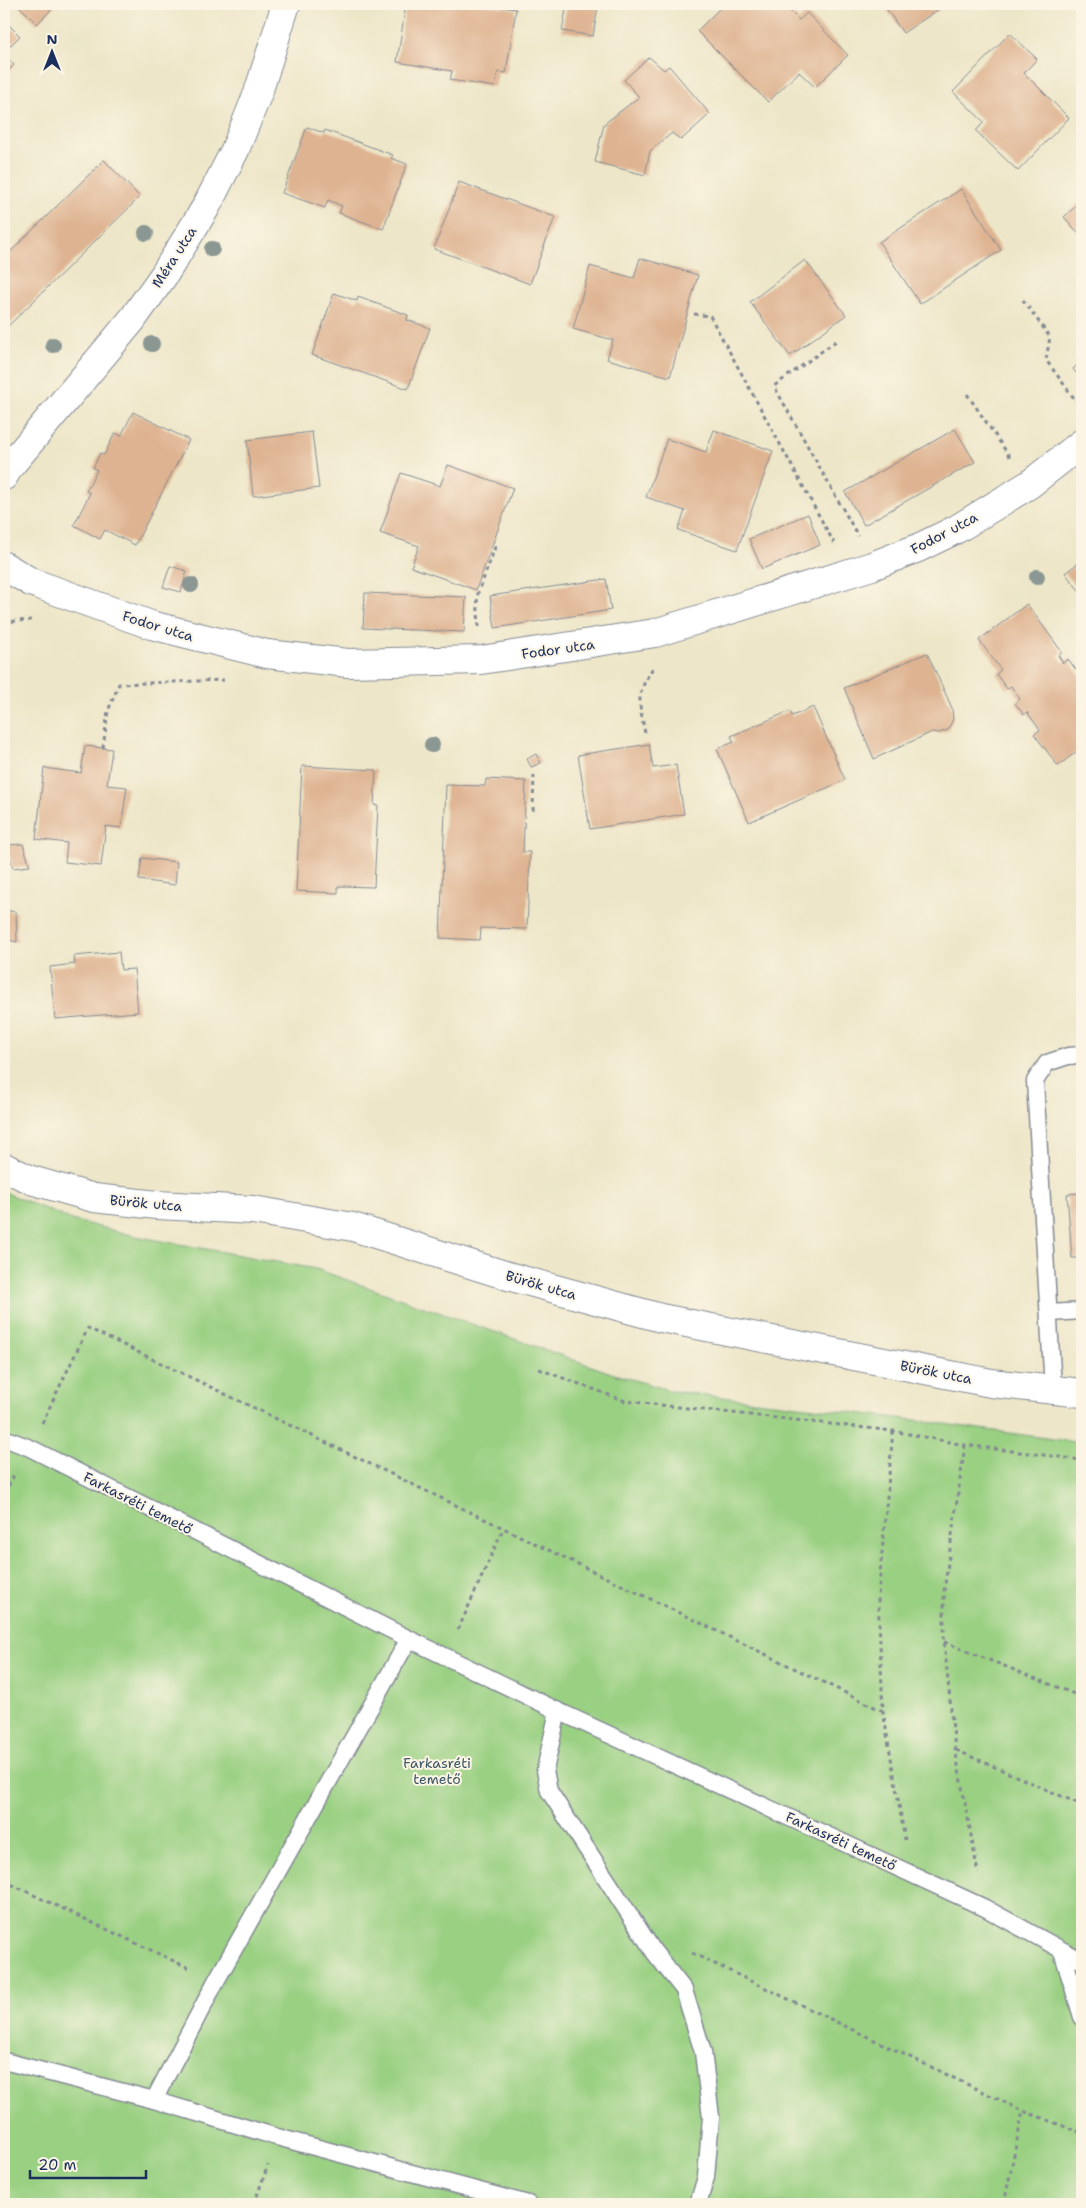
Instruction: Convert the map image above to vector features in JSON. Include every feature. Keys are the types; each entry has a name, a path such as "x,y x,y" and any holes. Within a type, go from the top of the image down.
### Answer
{"street":[{"name":"Méra utca","path":"4,476 9,467 132,320 164,275 206,207 235,150 258,93 286,4"},
{"name":"Fodor utca","path":"4,566 31,582 151,625 267,654 348,662 481,660 669,630 846,574 918,548 957,529 1030,484 1082,443"},
{"name":"Bürök utca","path":"4,1168 31,1180 94,1198 157,1205 253,1210 353,1227 508,1276 661,1318 991,1383 1082,1393"}],"lane":[{"path":"1053,1389 1035,1081 1047,1063 1068,1056 1082,1055"},
{"path":"1050,1313 1082,1311"},
{"name":"Farkasréti temető","path":"4,1438 30,1448 409,1639 558,1711 985,1908 1082,1961"},
{"path":"154,2100 216,1981 409,1639"},
{"path":"558,1711 544,1770 549,1792 654,1952 684,1990 703,2052 711,2117 706,2177 698,2204"},
{"path":"1062,1951 1082,2017"},
{"path":"4,2061 154,2100 277,2137 528,2204"}],"path":[{"path":"1023,300 1050,337 1046,360 1082,409"},
{"path":"694,314 710,316 832,540 846,574"},
{"path":"836,341 774,386 855,530"},
{"path":"967,394 1030,484"},
{"path":"481,660 477,596 496,545"},
{"path":"645,733 639,701 644,681 669,639 669,630"},
{"path":"103,748 108,711 119,684 232,680"},
{"path":"533,811 534,772"},
{"path":"30,1448 88,1328 883,1711"},
{"path":"539,1369 625,1401 893,1431 966,1445 1082,1460"},
{"path":"893,1431 878,1597 883,1711 911,1873"},
{"path":"966,1445 944,1591 944,1642 955,1750 985,1908"},
{"path":"447,1656 502,1529"},
{"path":"944,1642 1082,1697"},
{"path":"955,1750 1082,1805"},
{"path":"4,1881 216,1981"},
{"path":"654,1952 690,1952 1023,2111 1082,2133"},
{"path":"1004,2204 1023,2111"},
{"path":"254,2204 277,2137"}],"green space":[{"name":"Farkasréti temető","path":"4,1192 72,1220 135,1236 316,1269 614,1374 672,1391 915,1420 1082,1443 1082,2204 4,2204"}],"building":[{"path":"17,4 57,4 37,24"},
{"path":"406,4 480,4 516,9 506,73 498,72 495,87 450,80 452,71 397,62"},
{"path":"567,4 598,6 593,36 562,31"},
{"path":"724,4 783,4 799,20 807,13 848,55 815,87 799,72 768,102 697,31"},
{"path":"883,4 947,4 903,33"},
{"path":"4,20 20,36 4,52"},
{"path":"1010,33 1037,59 1024,73 1069,118 1018,171 976,131 984,122 953,92"},
{"path":"4,54 14,65 4,76"},
{"path":"649,57 664,70 669,66 710,114 681,140 672,133 650,151 645,175 595,162 604,124 639,97 624,80"},
{"path":"307,127 324,133 325,130 393,155 391,158 407,164 383,229 339,213 342,206 328,200 325,208 282,193"},
{"path":"104,160 140,197 4,330 4,258"},
{"path":"459,182 555,217 530,284 434,249"},
{"path":"961,189 1001,250 920,304 879,242"},
{"path":"1082,200 1082,237 1064,217"},
{"path":"640,258 698,275 670,377 607,359 613,340 573,329 590,266 634,278"},
{"path":"805,260 846,315 790,356 750,302"},
{"path":"334,293 357,301 358,297 408,315 407,320 430,328 408,389 312,355"},
{"path":"1082,360 1082,380 1073,369"},
{"path":"133,412 189,440 135,545 105,530 100,539 74,525 90,493 86,491 97,470 93,468 100,453 104,455 115,433 121,436"},
{"path":"955,429 975,462 864,525 845,492"},
{"path":"714,430 773,451 737,550 678,530 685,511 646,497 667,439 706,452"},
{"path":"312,432 319,488 253,496 247,440"},
{"path":"448,465 513,488 476,590 411,567 419,546 380,533 401,473 440,486"},
{"path":"808,514 820,545 762,569 749,539"},
{"path":"1082,560 1082,594 1065,573"},
{"path":"170,566 187,571 181,592 163,587"},
{"path":"606,579 611,610 495,628 490,596"},
{"path":"365,593 466,597 464,632 363,628"},
{"path":"1027,604 1062,652 1058,655 1063,663 1068,659 1082,678 1082,752 1080,749 1058,766 1034,734 1040,730 1027,712 1024,715 1015,703 1020,699 1011,686 1007,689 996,674 1001,670 979,640"},
{"path":"927,653 952,708 953,719 948,730 939,733 932,732 874,759 844,688"},
{"path":"813,707 845,780 749,822 717,749 734,742 731,736 790,711 792,716"},
{"path":"649,744 653,768 676,765 684,814 590,829 578,755"},
{"path":"85,746 112,749 107,785 127,787 121,828 106,826 101,866 65,862 67,843 36,839 44,768 81,773"},
{"path":"536,754 541,763 531,767 527,759"},
{"path":"302,766 376,770 374,805 378,806 374,887 338,886 338,893 296,891"},
{"path":"486,779 526,781 523,852 530,852 527,929 481,928 480,940 440,938 446,785 485,786"},
{"path":"23,844 30,866 13,868 6,845"},
{"path":"142,858 177,862 175,885 139,880"},
{"path":"4,910 16,912 17,942 4,939"},
{"path":"119,952 121,970 134,969 138,1012 55,1019 50,967 75,964 74,956"},
{"path":"1082,1193 1081,1267 1080,1258 1072,1258 1067,1194"}]}
